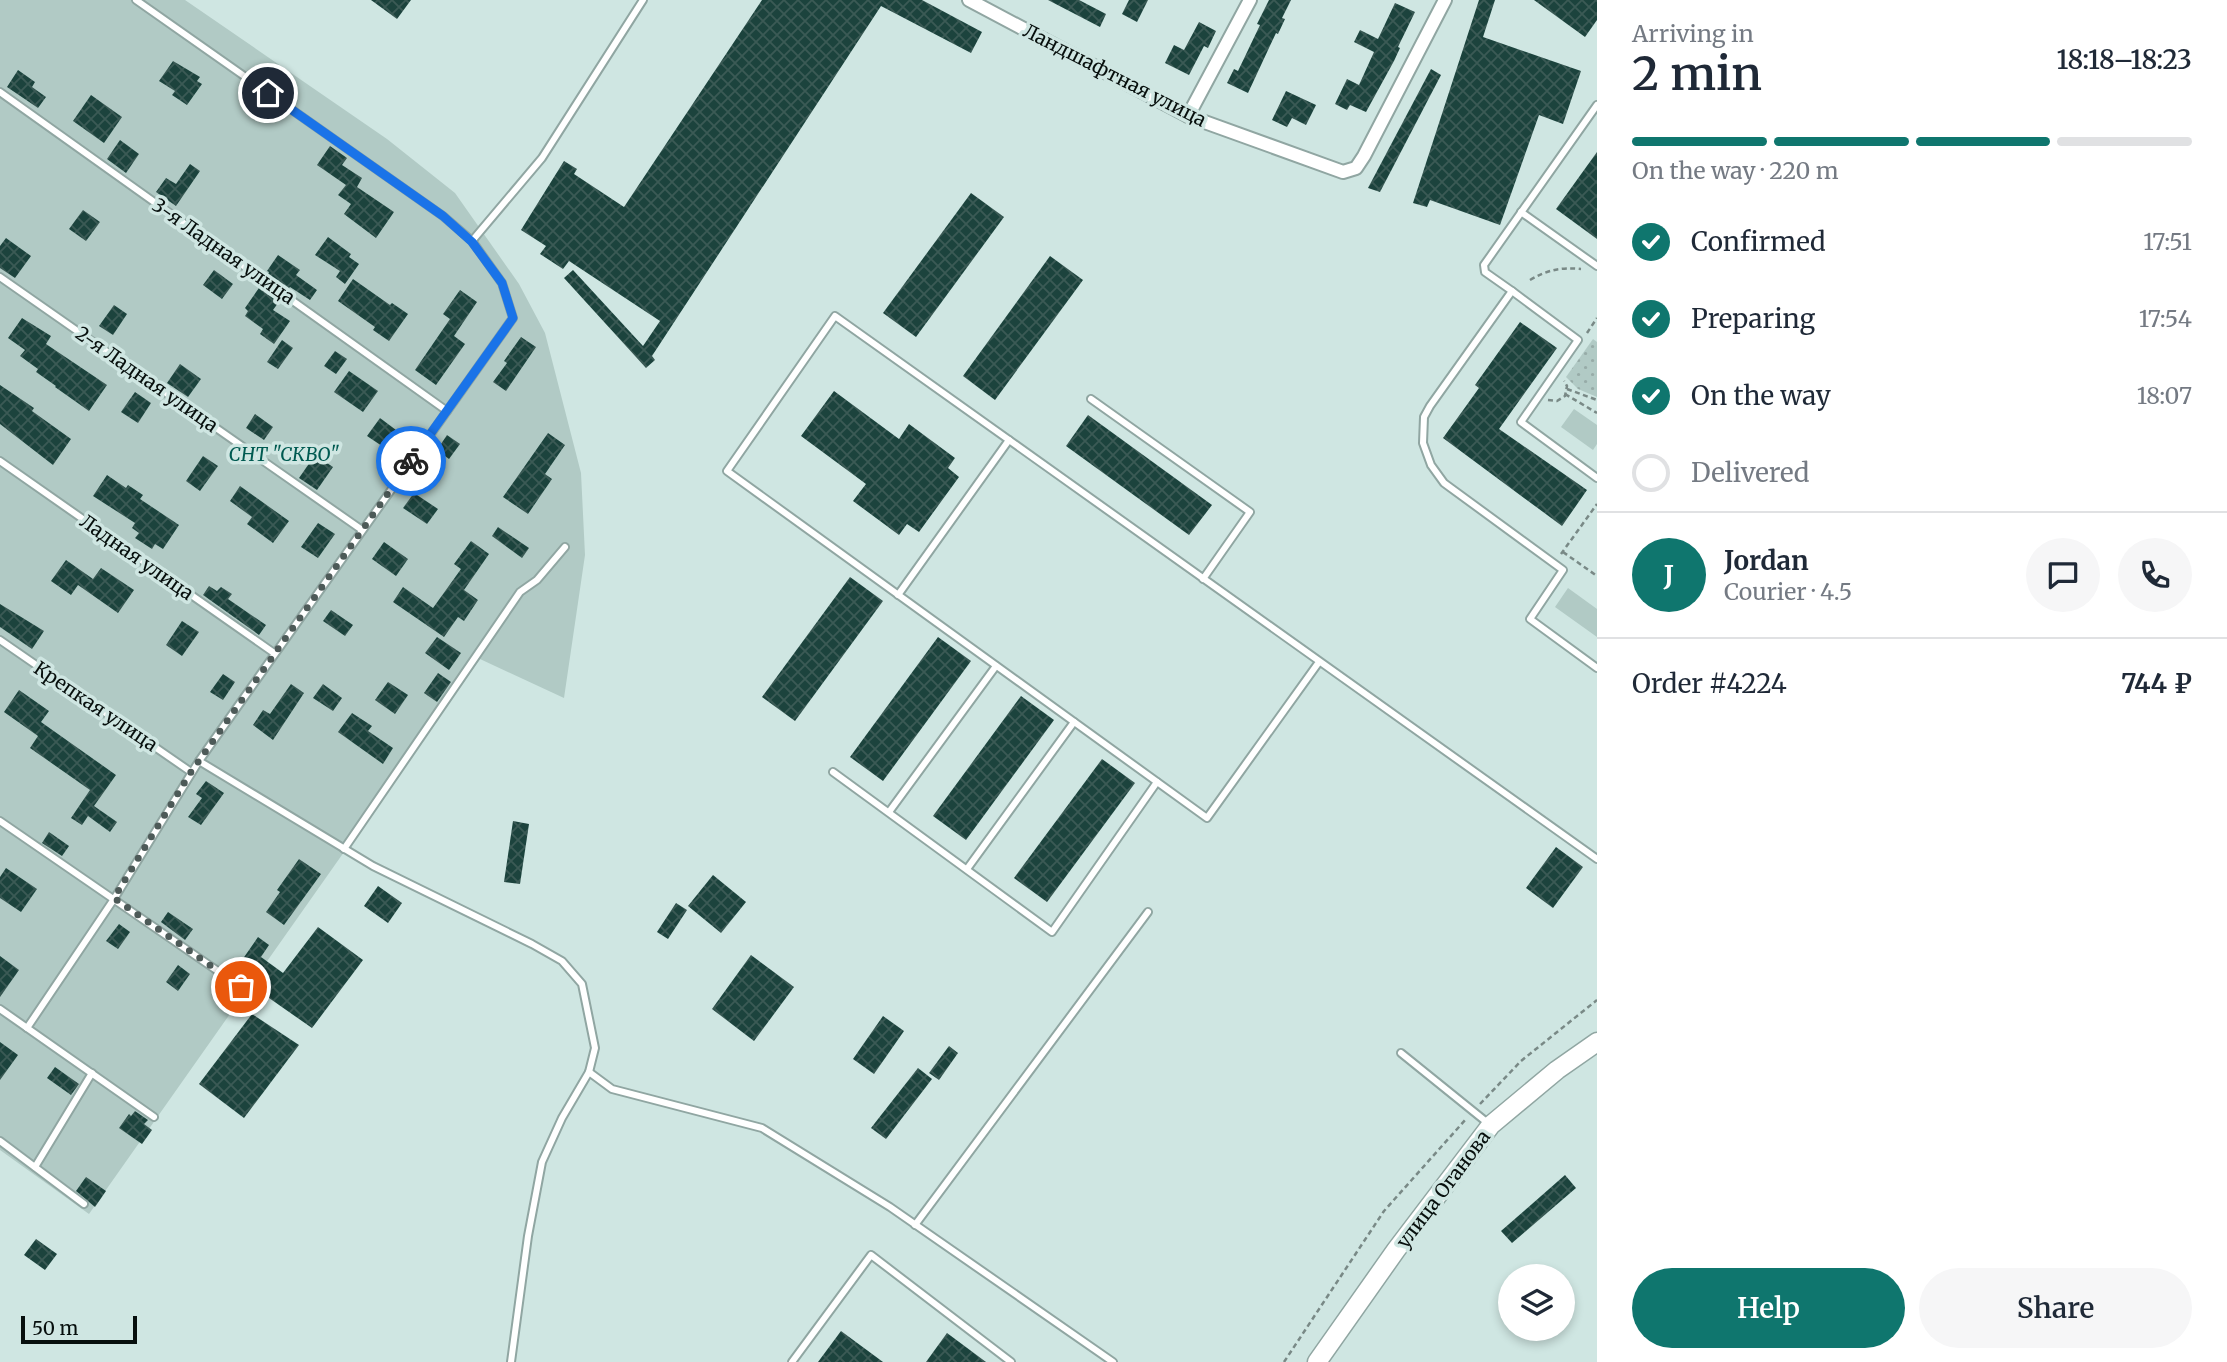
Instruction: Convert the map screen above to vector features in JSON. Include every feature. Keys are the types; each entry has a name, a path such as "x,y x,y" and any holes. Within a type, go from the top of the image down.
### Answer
{"main road":[{"name":"улица Оганова","path":"1317,1362 1396,1250 1491,1125 1597,1042"}],"street":[{"name":"Ландшафтная улица","path":"969,0 1188,116 1343,172 1356,168 1364,156 1446,0"},
{"path":"1188,116 1250,0"}],"lane":[{"path":"27,1027 114,898 191,772 513,318 502,283 472,242 443,216 136,0"},
{"path":"472,242 542,158 643,0"},
{"name":"3-я Ладная улица","path":"0,92 447,411"},
{"path":"1597,105 1483,268 1578,340 1522,419 1523,426 1597,478"},
{"path":"1521,212 1597,266"},
{"name":"2-я Ладная улица","path":"0,276 362,530"},
{"path":"1512,291 1430,406 1424,417 1423,443 1430,466 1444,483 1563,570 1530,620 1597,667"},
{"path":"1319,662 1207,818 727,471 835,316 1597,859"},
{"path":"1091,399 1250,512 1203,579"},
{"path":"898,594 1009,440"},
{"name":"Ладная улица","path":"0,461 274,653"},
{"path":"344,849 520,592 537,580 565,547"},
{"name":"Крепкая улица","path":"0,640 191,772"},
{"path":"889,812 996,666"},
{"path":"967,869 1074,722"},
{"path":"199,761 373,866 562,961 582,984 595,1048 589,1072 562,1118 542,1162 528,1236 511,1362"},
{"path":"833,772 1052,932 1157,782"},
{"path":"0,821 241,987"},
{"path":"915,1225 1148,912"},
{"path":"0,1009 154,1116"},
{"path":"1401,1053 1491,1125"},
{"path":"589,1072 612,1088 762,1128 915,1225 1113,1362"},
{"path":"35,1167 92,1073"},
{"path":"0,1141 84,1204"},
{"path":"792,1362 871,1255 1011,1362"}],"path":[{"path":"1530,280 1556,268 1584,270"},
{"path":"1541,393 1552,402 1562,399 1566,394 1567,389 1562,379 1553,375"},
{"path":"1567,389 1597,401"},
{"path":"1566,394 1597,412"},
{"path":"1555,563 1597,504"},
{"path":"1563,552 1597,576"},
{"path":"1284,1362 1384,1211 1521,1062 1597,1000"}],"green space":[{"name":"СНТ \"СКВО\"","path":"0,0 185,0 387,139 455,193 519,284 545,333 581,473 585,555 564,698 480,659 89,1214 0,1150"},
{"path":"1593,339 1597,342 1597,397 1578,389 1566,377"},
{"path":"1574,409 1597,425 1597,444 1593,450 1561,427"},
{"path":"1568,588 1597,609 1597,637 1555,607"}],"building":[{"path":"371,0 411,0 397,19"},
{"path":"762,0 922,0 982,32 971,53 881,6 652,356 655,360 646,368 564,278 573,270 643,346 660,321 569,261 563,269 540,254 546,246 521,230 564,161 577,169 574,174 624,207"},
{"path":"1048,0 1079,0 1106,14 1100,27"},
{"path":"1129,0 1148,0 1137,22 1122,14"},
{"path":"1269,0 1291,0 1282,18 1285,19 1248,93 1227,83 1234,69 1238,71"},
{"path":"1479,0 1495,0 1483,37 1581,71 1563,124 1539,115 1500,225 1430,200 1427,207 1413,203"},
{"path":"1534,0 1597,0 1597,20 1585,37"},
{"path":"1395,3 1415,12 1394,61 1366,112 1350,105 1347,110 1335,104 1347,79 1359,85 1374,52 1354,42 1360,30 1378,39"},
{"path":"1199,22 1216,31 1208,48 1204,46 1189,75 1165,63 1174,45 1184,50"},
{"path":"173,61 200,77 197,81 202,84 187,105 172,95 175,91 159,81"},
{"path":"1431,69 1441,75 1380,192 1368,188"},
{"path":"18,70 35,82 32,87 46,97 38,108 7,87"},
{"path":"1286,91 1316,105 1306,125 1292,118 1287,127 1272,120"},
{"path":"91,95 122,117 104,143 73,121"},
{"path":"120,140 139,154 126,173 107,159"},
{"path":"330,146 347,158 342,165 362,178 357,187 394,212 376,238 344,214 351,204 338,195 346,185 317,165"},
{"path":"1597,152 1597,239 1556,209"},
{"path":"190,164 200,171 176,206 156,192 166,178 176,184"},
{"path":"971,193 1004,217 916,337 883,313"},
{"path":"83,210 100,222 86,241 69,229"},
{"path":"328,237 351,254 349,257 359,264 345,284 336,277 340,271 315,255"},
{"path":"6,238 31,256 15,278 0,268 0,246"},
{"path":"278,255 300,270 296,275 317,290 310,300 290,287 287,290 267,276 267,271"},
{"path":"1050,256 1083,280 995,400 963,376"},
{"path":"214,270 233,284 222,299 203,285"},
{"path":"353,279 408,314 389,341 373,330 375,327 338,301"},
{"path":"261,285 281,299 273,310 290,321 274,344 260,334 263,329 245,316 248,311 245,308"},
{"path":"460,290 477,302 454,336 465,344 436,385 415,370 450,319 443,314"},
{"path":"114,305 127,314 113,335 99,326"},
{"path":"22,318 51,336 46,344 107,385 89,411 36,372 38,369 20,356 25,350 8,338"},
{"path":"1520,322 1557,348 1499,429 1587,490 1562,526 1443,438 1479,388 1475,385"},
{"path":"521,337 536,347 506,391 493,382"},
{"path":"282,340 293,348 278,369 267,362"},
{"path":"335,351 347,359 336,374 324,366"},
{"path":"180,364 201,379 188,397 167,383"},
{"path":"349,371 378,391 363,412 334,392"},
{"path":"0,385 34,408 32,411 71,439 53,465 0,424"},
{"path":"834,391 899,439 909,424 955,458 948,468 959,477 919,532 907,524 899,535 853,501 866,484 801,436"},
{"path":"135,392 151,403 138,423 121,412"},
{"path":"255,414 273,427 264,440 246,428"},
{"path":"1088,415 1212,505 1189,535 1066,446"},
{"path":"380,418 400,433 388,450 367,436"},
{"path":"548,433 565,445 545,474 552,479 528,514 503,497"},
{"path":"447,435 460,444 449,459 437,450"},
{"path":"315,455 333,467 317,490 299,478"},
{"path":"203,456 218,466 200,491 186,481"},
{"path":"107,475 126,488 128,485 143,495 140,499 179,525 163,549 155,544 152,549 135,538 139,533 132,528 135,523 93,496"},
{"path":"240,486 289,521 273,543 247,524 252,517 230,501"},
{"path":"414,493 438,509 427,524 403,508"},
{"path":"318,523 335,534 318,558 301,547"},
{"path":"498,527 529,548 522,558 492,536"},
{"path":"471,541 489,554 464,590 478,600 464,621 458,617 444,637 393,602 403,587 433,608 461,569 454,564"},
{"path":"384,542 408,559 396,576 372,559"},
{"path":"66,560 93,579 101,568 134,590 118,613 78,585 71,595 51,581"},
{"path":"850,577 883,601 795,721 762,697"},
{"path":"209,586 217,591 221,587 232,594 228,599 266,625 259,635 203,595"},
{"path":"0,604 44,631 32,649 0,627"},
{"path":"331,610 353,625 345,636 323,621"},
{"path":"182,621 199,632 182,656 166,645"},
{"path":"437,637 461,653 449,670 425,653"},
{"path":"938,637 971,661 883,781 850,757"},
{"path":"438,673 451,682 437,702 424,693"},
{"path":"223,674 235,682 223,700 210,692"},
{"path":"388,682 408,695 395,714 375,700"},
{"path":"291,684 304,693 273,740 253,725 263,710 270,714"},
{"path":"323,684 342,698 333,711 313,698"},
{"path":"19,690 49,711 41,722 116,775 94,806 117,822 110,832 88,816 82,825 71,818 90,790 30,748 38,736 4,712"},
{"path":"1021,696 1054,720 966,840 933,816"},
{"path":"352,713 372,726 368,731 393,748 383,764 338,732"},
{"path":"1102,759 1135,783 1047,902 1014,878"},
{"path":"206,781 224,793 201,825 188,817 202,798 196,794"},
{"path":"513,821 529,824 520,884 504,882"},
{"path":"49,832 69,846 62,856 42,843"},
{"path":"1556,847 1583,867 1553,908 1526,888"},
{"path":"299,859 321,874 284,925 266,912 280,892 277,890"},
{"path":"6,868 37,889 21,912 0,898 0,877"},
{"path":"713,875 746,902 721,933 688,906"},
{"path":"378,886 402,903 388,923 364,906"},
{"path":"676,903 687,910 668,939 657,932"},
{"path":"168,912 193,929 185,940 161,922"},
{"path":"119,924 130,932 118,949 106,941"},
{"path":"318,927 363,960 312,1028 233,973 258,937 269,945 261,957 283,973"},
{"path":"751,955 794,987 754,1041 712,1009"},
{"path":"0,956 19,970 0,997"},
{"path":"178,965 190,974 178,991 166,982"},
{"path":"252,1014 299,1045 244,1118 199,1084"},
{"path":"883,1016 904,1031 874,1074 853,1059"},
{"path":"0,1042 18,1055 0,1080"},
{"path":"949,1046 958,1053 939,1080 929,1073"},
{"path":"55,1067 79,1084 71,1095 47,1078"},
{"path":"918,1068 932,1079 886,1139 871,1128"},
{"path":"135,1111 148,1120 144,1124 152,1130 142,1144 119,1128 129,1114 131,1116"},
{"path":"1565,1175 1576,1188 1512,1243 1501,1231"},
{"path":"86,1177 106,1191 95,1207 76,1191"},
{"path":"36,1239 57,1254 45,1270 24,1255"},
{"path":"841,1331 883,1362 818,1362"},
{"path":"947,1333 986,1362 926,1362"}],"way so far":[{"path":"241,987 114,898 191,772 411,461"}],"route":[{"path":"268,93 443,216 472,242 502,283 513,318 411,461"}]}
